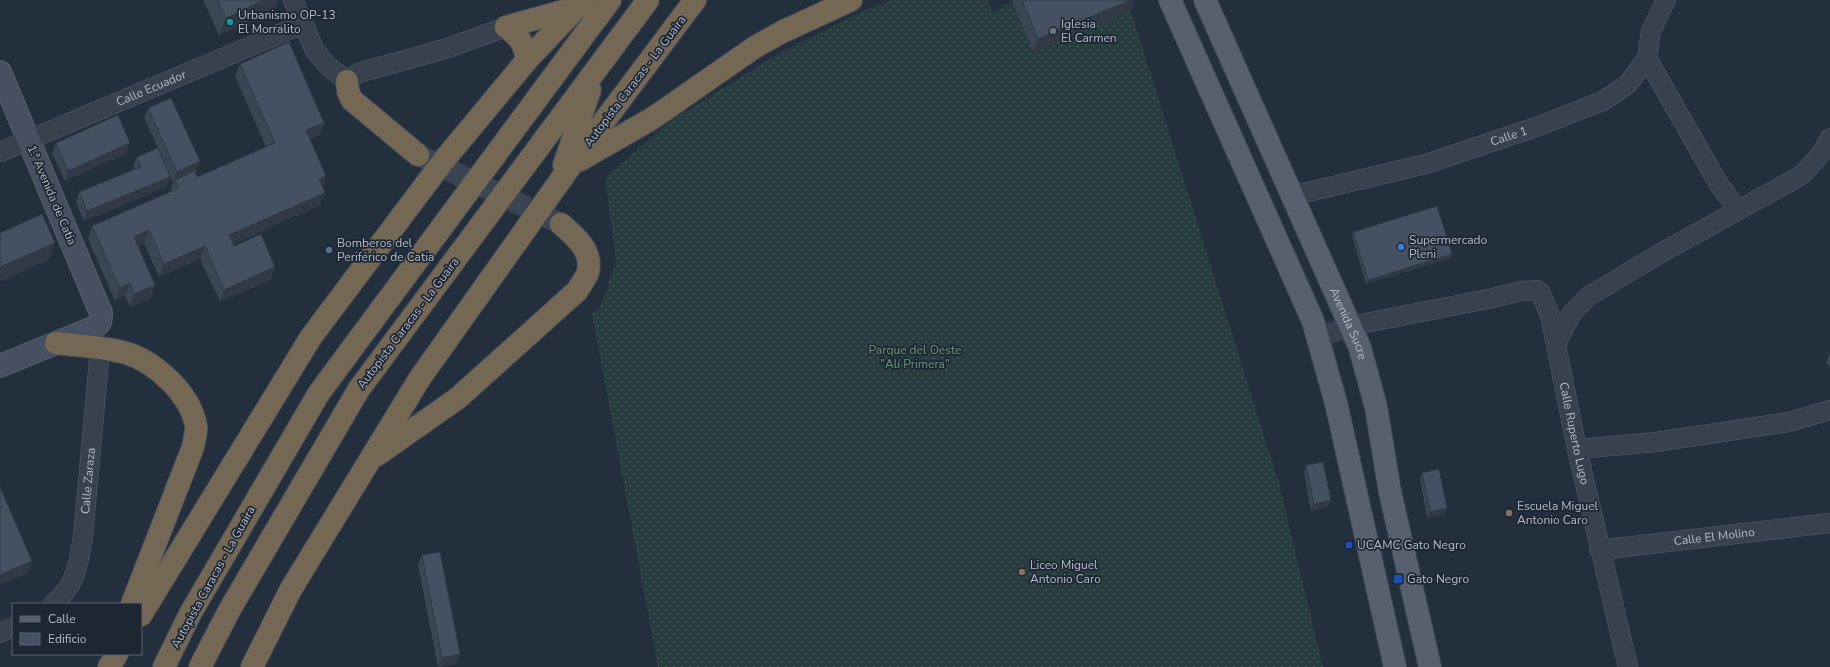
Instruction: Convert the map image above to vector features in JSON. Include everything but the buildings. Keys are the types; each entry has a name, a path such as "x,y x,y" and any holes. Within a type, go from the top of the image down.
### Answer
{"highway":[{"name":"Autopista Caracas - La Guaira","path":"164,667 190,614 319,393 610,0"},
{"name":"Autopista Caracas - La Guaira","path":"200,667 230,609 359,390 648,0"},
{"name":"Autopista Caracas - La Guaira","path":"252,667 291,589 420,378 572,164 695,0"},
{"path":"572,164 653,118 755,47 782,32 851,0"},
{"path":"506,27 581,3"},
{"path":"142,613 311,337 444,160 527,60 581,3"},
{"path":"506,27 516,34 525,46 527,60"},
{"path":"558,185 596,70"},
{"path":"347,81 348,91 352,100 418,154"},
{"path":"369,460 458,398 577,292 588,272 588,256 579,239 561,224"},
{"path":"56,343 127,353 149,364 171,382 191,407 197,427 193,447 132,603"},
{"path":"108,667 113,655"},
{"path":"108,667 116,655"}],"main road":[{"path":"1170,0 1313,321 1336,403 1395,667"},
{"name":"Avenida Sucre","path":"1205,0 1360,348 1373,392 1390,492 1430,667"}],"street":[{"path":"292,0 315,51 329,67 347,81 358,73 445,49 506,27"},
{"name":"Calle 1","path":"1292,196 1426,164 1539,126 1603,101 1628,84 1647,58 1651,31 1666,0"},
{"name":"Calle Ecuador","path":"0,152 303,24"},
{"path":"1647,58 1718,183 1738,210"},
{"name":"1.ª Avenida de Catia","path":"0,72 101,313 100,324 56,343"},
{"path":"1556,344 1572,313 1589,296 1662,253 1802,175 1823,151 1830,138"},
{"name":"Calle Ruperto Lugo","path":"1350,326 1530,290 1536,290 1541,293 1550,315 1599,550 1628,667"},
{"path":"1318,338 1350,326"},
{"path":"0,366 56,343"},
{"name":"Calle Zaraza","path":"54,603 67,592 75,576 79,560 83,536 100,349"},
{"path":"1577,449 1656,442 1789,422 1830,410"},
{"name":"Calle El Molino","path":"1599,550 1830,523"},
{"path":"0,633 12,627"}],"green space":[{"name":"Parque del Oeste \"Alí Primera\"","path":"891,0 987,0 993,12 1012,2 1033,51 1131,11 1279,483 1323,667 658,667 592,314 600,309 616,262 605,178 669,122 773,57 861,12"}],"tunnel":[{"path":"418,155 561,224"}],"place":[{"name":"Urbanismo OP-13 El Morralito","path":"230,22"},
{"name":"Iglesia El Carmen","path":"1053,31"},
{"name":"Supermercado Pleni","path":"1401,247"},
{"name":"Bomberos del Periférico de Catia","path":"329,250"},
{"name":"Escuela Miguel Antonio Caro","path":"1509,513"},
{"name":"UCAMC Gato Negro","path":"1349,545"},
{"name":"Liceo Miguel Antonio Caro","path":"1022,572"},
{"name":"Gato Negro","path":"1398,579"}]}
